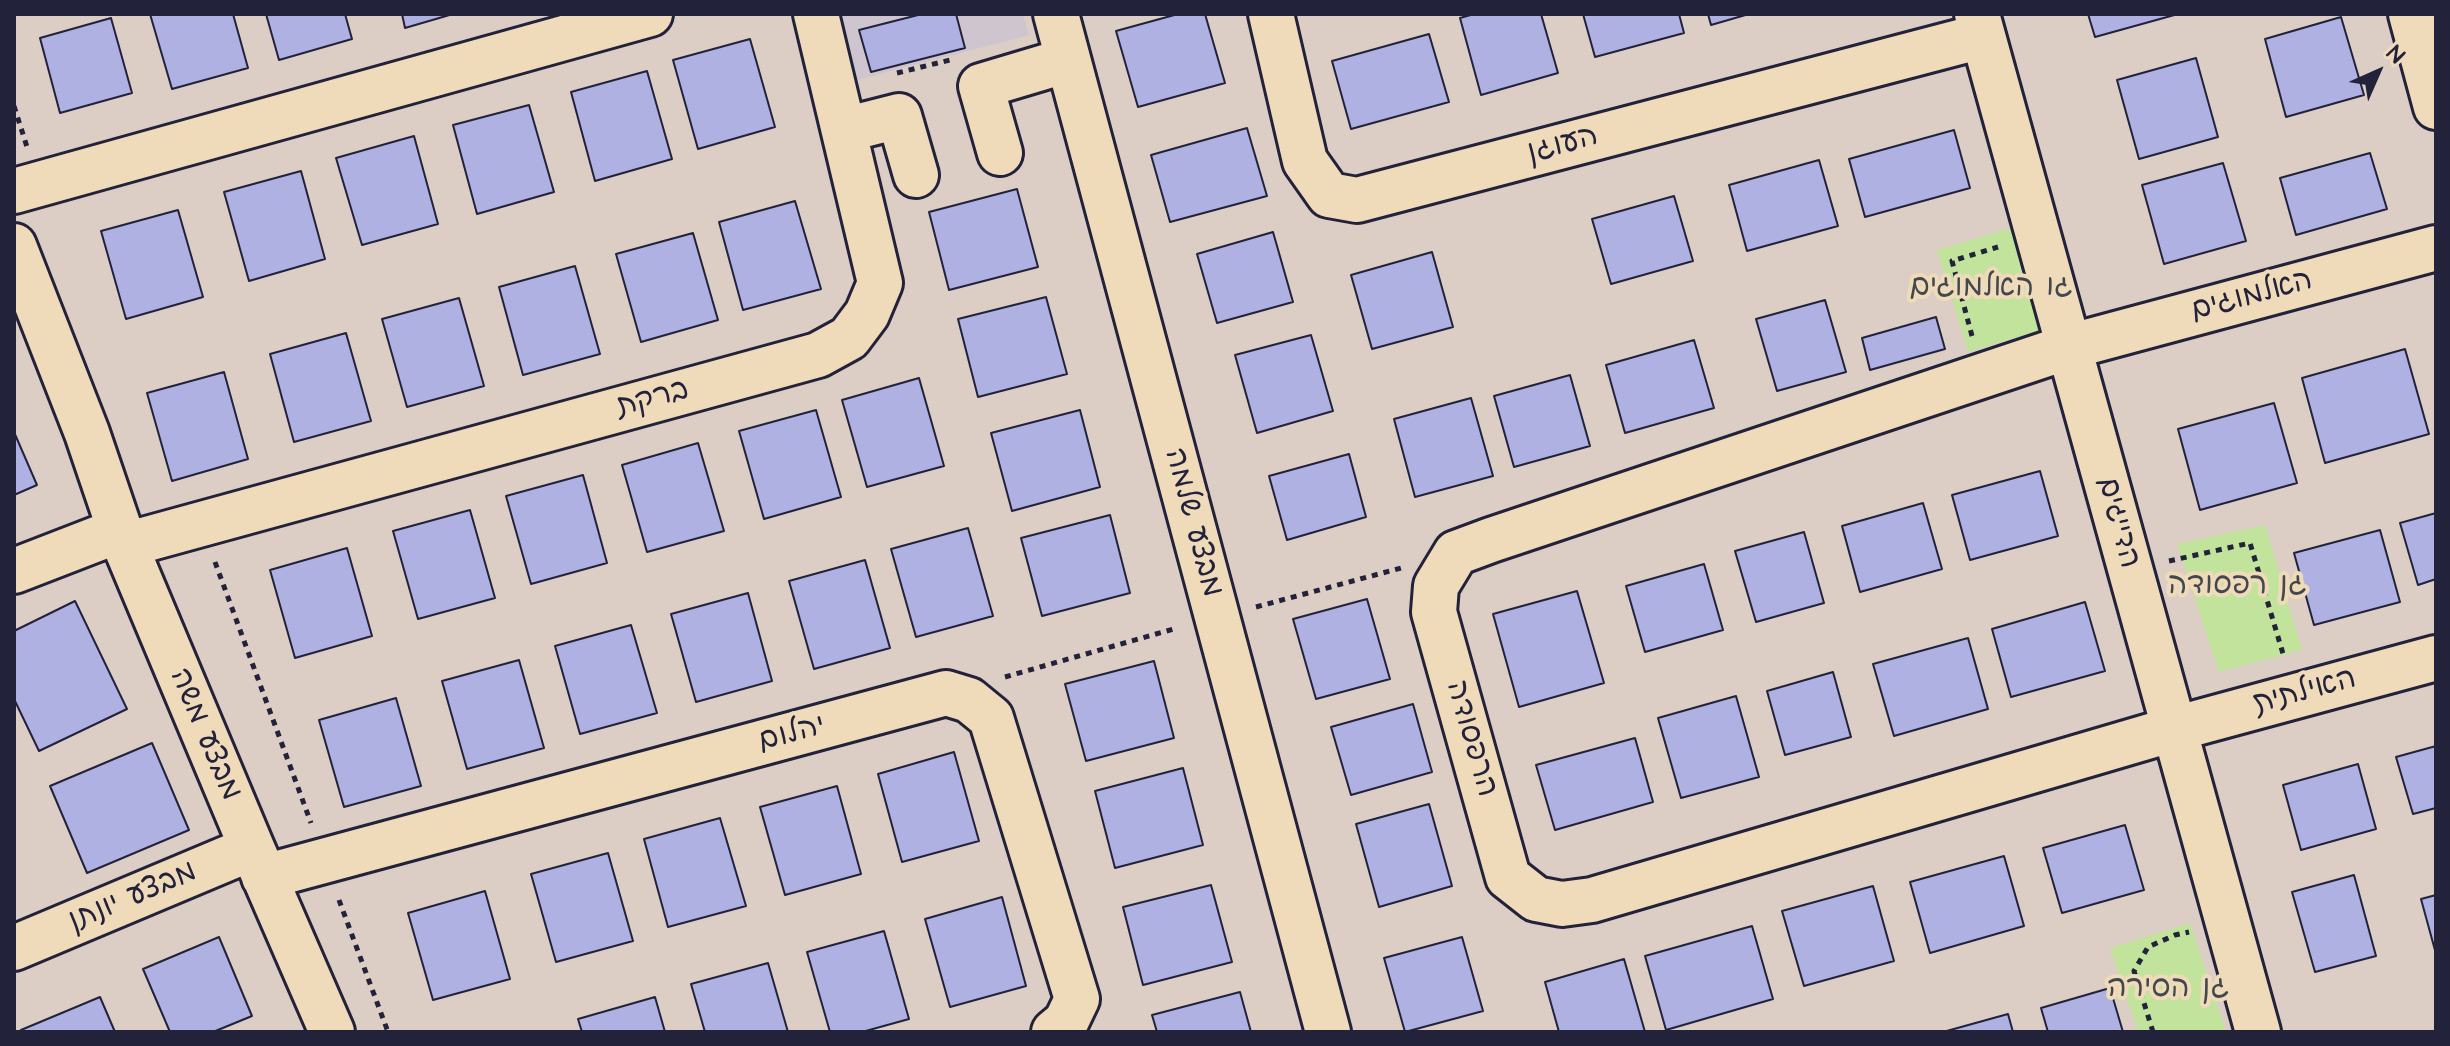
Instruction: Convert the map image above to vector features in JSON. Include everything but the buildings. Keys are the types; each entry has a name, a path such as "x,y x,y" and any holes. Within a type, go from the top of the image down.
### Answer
{"street":[{"path":"14,191 650,14"},
{"name":"ברקת","path":"14,571 123,538 201,523 818,355 849,338 867,314 880,283 816,14"},
{"name":"מבצע שלמה","path":"1056,14 1328,1032"},
{"name":"העוגן","path":"1271,14 1305,161 1329,195 1357,200 1980,25"},
{"path":"2411,14 2436,107"},
{"name":"הדייגים","path":"1980,25 2258,1032"},
{"path":"1000,153 981,86 1068,60"},
{"path":"844,130 899,116 916,175"},
{"name":"מבצע משה","path":"14,246 87,433 123,538 332,1032"},
{"name":"האלמוגים","path":"2068,347 2436,248"},
{"name":"מבצע משה","path":"14,300 87,433"},
{"path":"1456,553 2068,347"},
{"name":"הרפסודה","path":"1456,553 1436,586 1434,612 1508,877 1536,899 1562,904 1592,900 2174,729"},
{"name":"האילתית","path":"2174,729 2436,658"},
{"path":"946,693 969,700 991,718 1077,999 1066,1022 1054,1032"},
{"name":"יהלום","path":"258,863 325,862 946,693"},
{"name":"מבצע יונתן","path":"14,948 258,863"}],"path":[{"path":"1983,375 1952,261 2037,236"},
{"path":"201,523 388,1032"},
{"path":"2130,571 2250,543 2295,696"},
{"path":"946,693 1456,553"},
{"path":"2153,1032 2134,971 2148,947 2175,935 2228,923"}],"shaded area":[{"path":"835,14 1023,14 1029,35 853,81"}],"green space":[{"name":"גו האלמוגים","path":"2014,227 2045,329 1968,352 1937,250"},
{"name":"גן רפסודה","path":"2265,525 2302,650 2219,672 2177,544"},
{"name":"גן הסירה","path":"2190,923 2226,1032 2138,1032 2110,948"}]}
